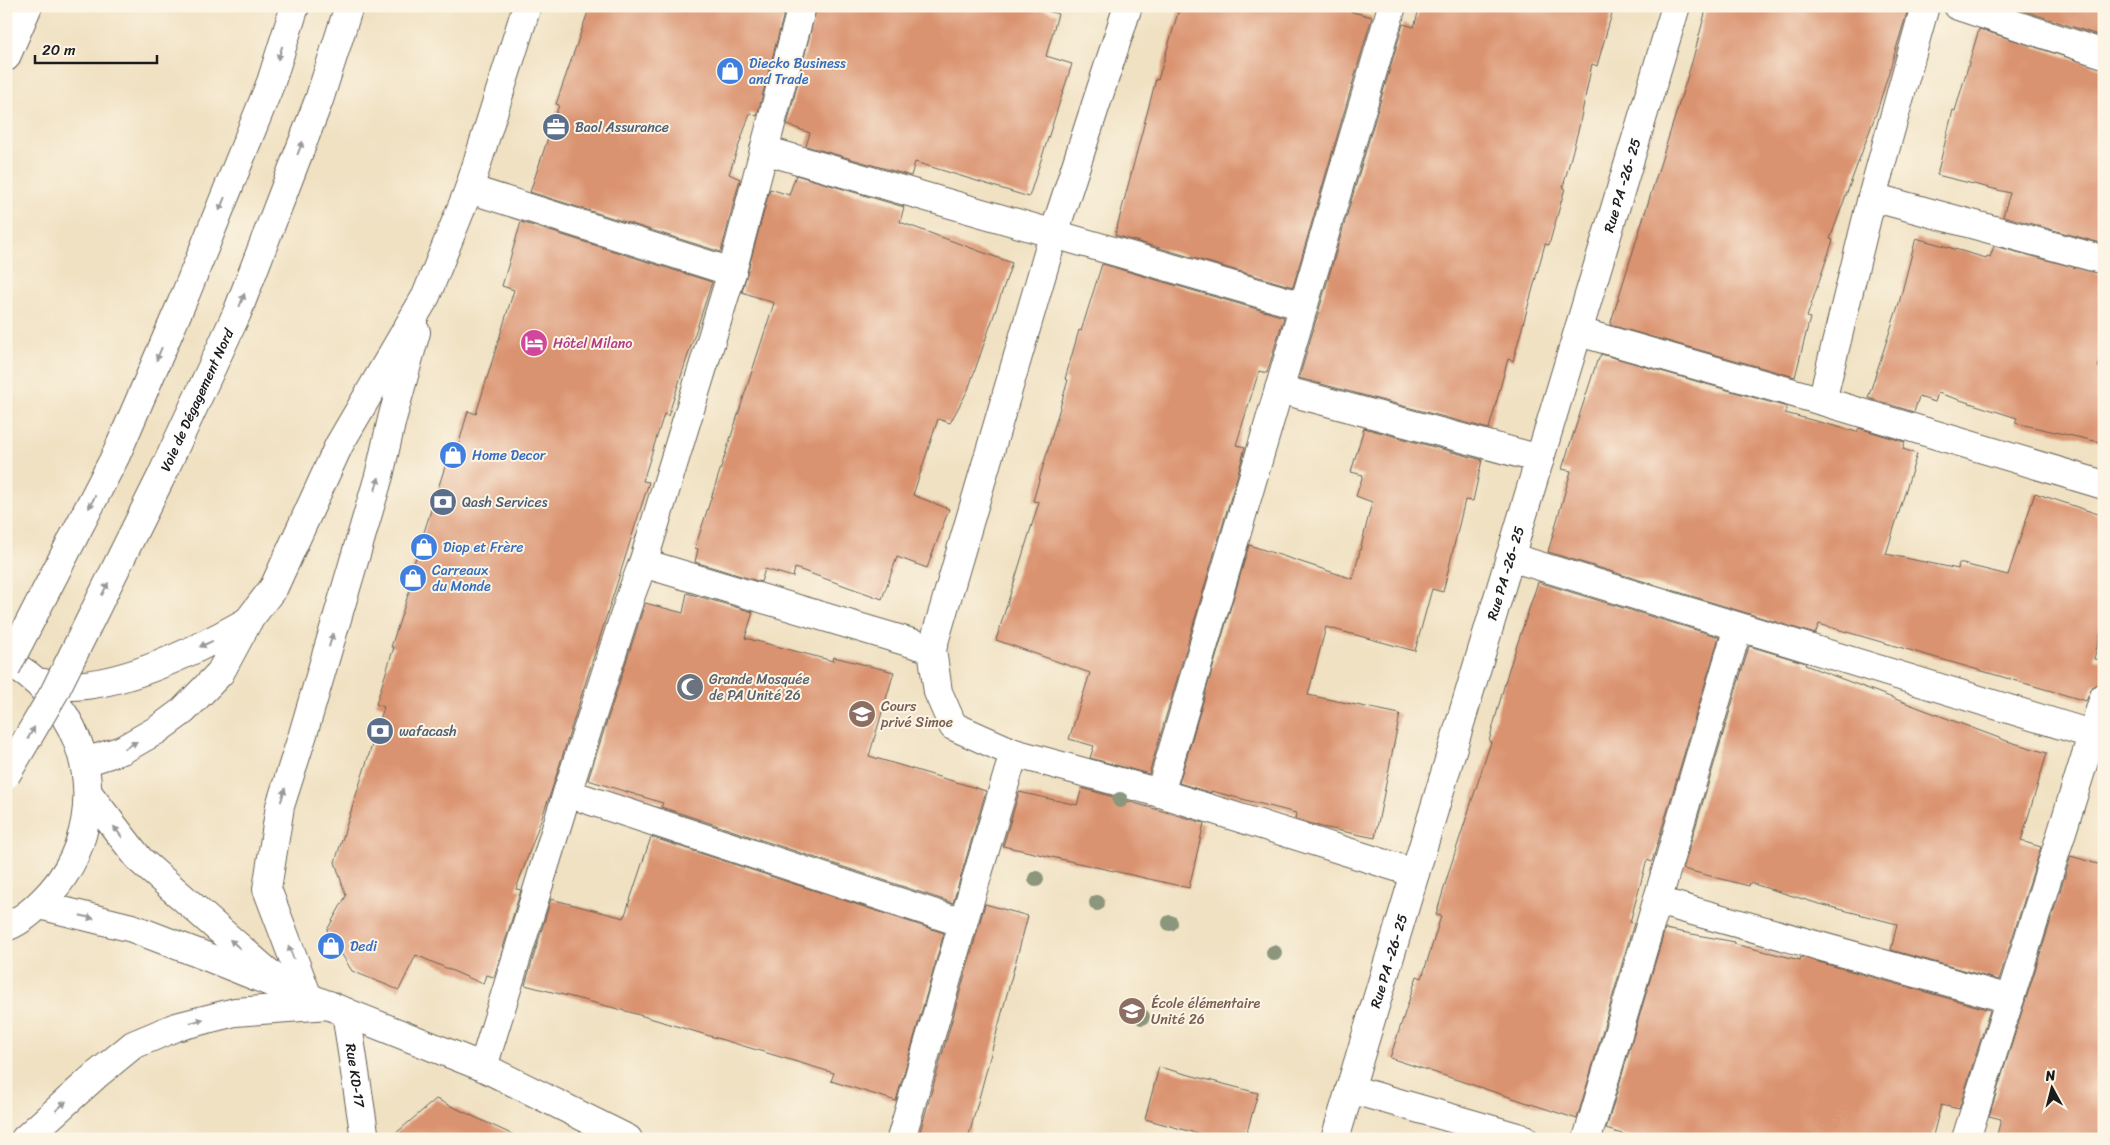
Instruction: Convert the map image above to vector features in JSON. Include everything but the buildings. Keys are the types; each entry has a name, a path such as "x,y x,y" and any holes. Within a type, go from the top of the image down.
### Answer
{"main road":[{"path":"6,57 28,6"},
{"path":"6,668 116,455 186,293 271,82 295,6"},
{"name":"Voie de Dégagement Nord","path":"6,775 54,693 161,477 237,313 319,100 349,6"},
{"path":"85,762 122,750 157,730 183,711 220,673 248,620 274,587 339,445 426,296 468,189 526,6"},
{"path":"483,1067 567,793 643,563 732,272 802,6"},
{"path":"1128,6 1054,233 932,649 938,692 953,726 1014,753 1160,793 1415,873"},
{"path":"1160,793 1392,6"},
{"name":"Rue PA -26- 25","path":"1335,1139 1676,6"},
{"path":"1822,402 1872,197 1925,6"},
{"path":"1958,6 2104,54"},
{"path":"764,150 1303,306"},
{"path":"468,189 732,272"},
{"path":"1872,197 2104,260"},
{"name":"Rue KD-17","path":"365,1139 317,1001 267,889 280,806 377,486 392,419 426,296"},
{"path":"1578,332 2104,486"},
{"path":"1279,389 1540,458"},
{"path":"1510,557 2098,736"},
{"path":"643,563 932,649"},
{"path":"38,682 72,686 104,682 140,672 211,642 248,620"},
{"path":"1587,1139 1738,627"},
{"path":"6,662 38,682 63,712 75,732 85,762 88,793 86,825 76,854 60,882 39,905 14,924 6,927"},
{"path":"1966,1139 2010,999 2098,736 2104,697"},
{"path":"901,1139 1014,753"},
{"path":"88,793 140,860 317,1001"},
{"path":"567,793 963,923"},
{"path":"1657,901 2010,999"},
{"path":"39,905 132,928 317,1001 483,1067 628,1139"},
{"path":"25,1139 95,1076 133,1045 176,1027 235,1012 317,1001"},
{"path":"1350,1089 1524,1139"}],"place":[{"name":"Diecko Business and Trade","path":"730,71"},
{"name":"Baol Assurance","path":"556,127"},
{"name":"Hôtel Milano","path":"534,343"},
{"name":"Home Decor","path":"453,455"},
{"name":"Qash Services","path":"443,502"},
{"name":"Diop et Frère","path":"424,547"},
{"name":"Carreaux du Monde","path":"413,578"},
{"name":"Grande Mosquée de PA Unité 26","path":"690,687"},
{"name":"Cours privé Simoe","path":"862,714"},
{"name":"wafacash","path":"380,731"},
{"name":"Dedi","path":"331,946"},
{"name":"École élémentaire Unité 26","path":"1132,1011"}]}
